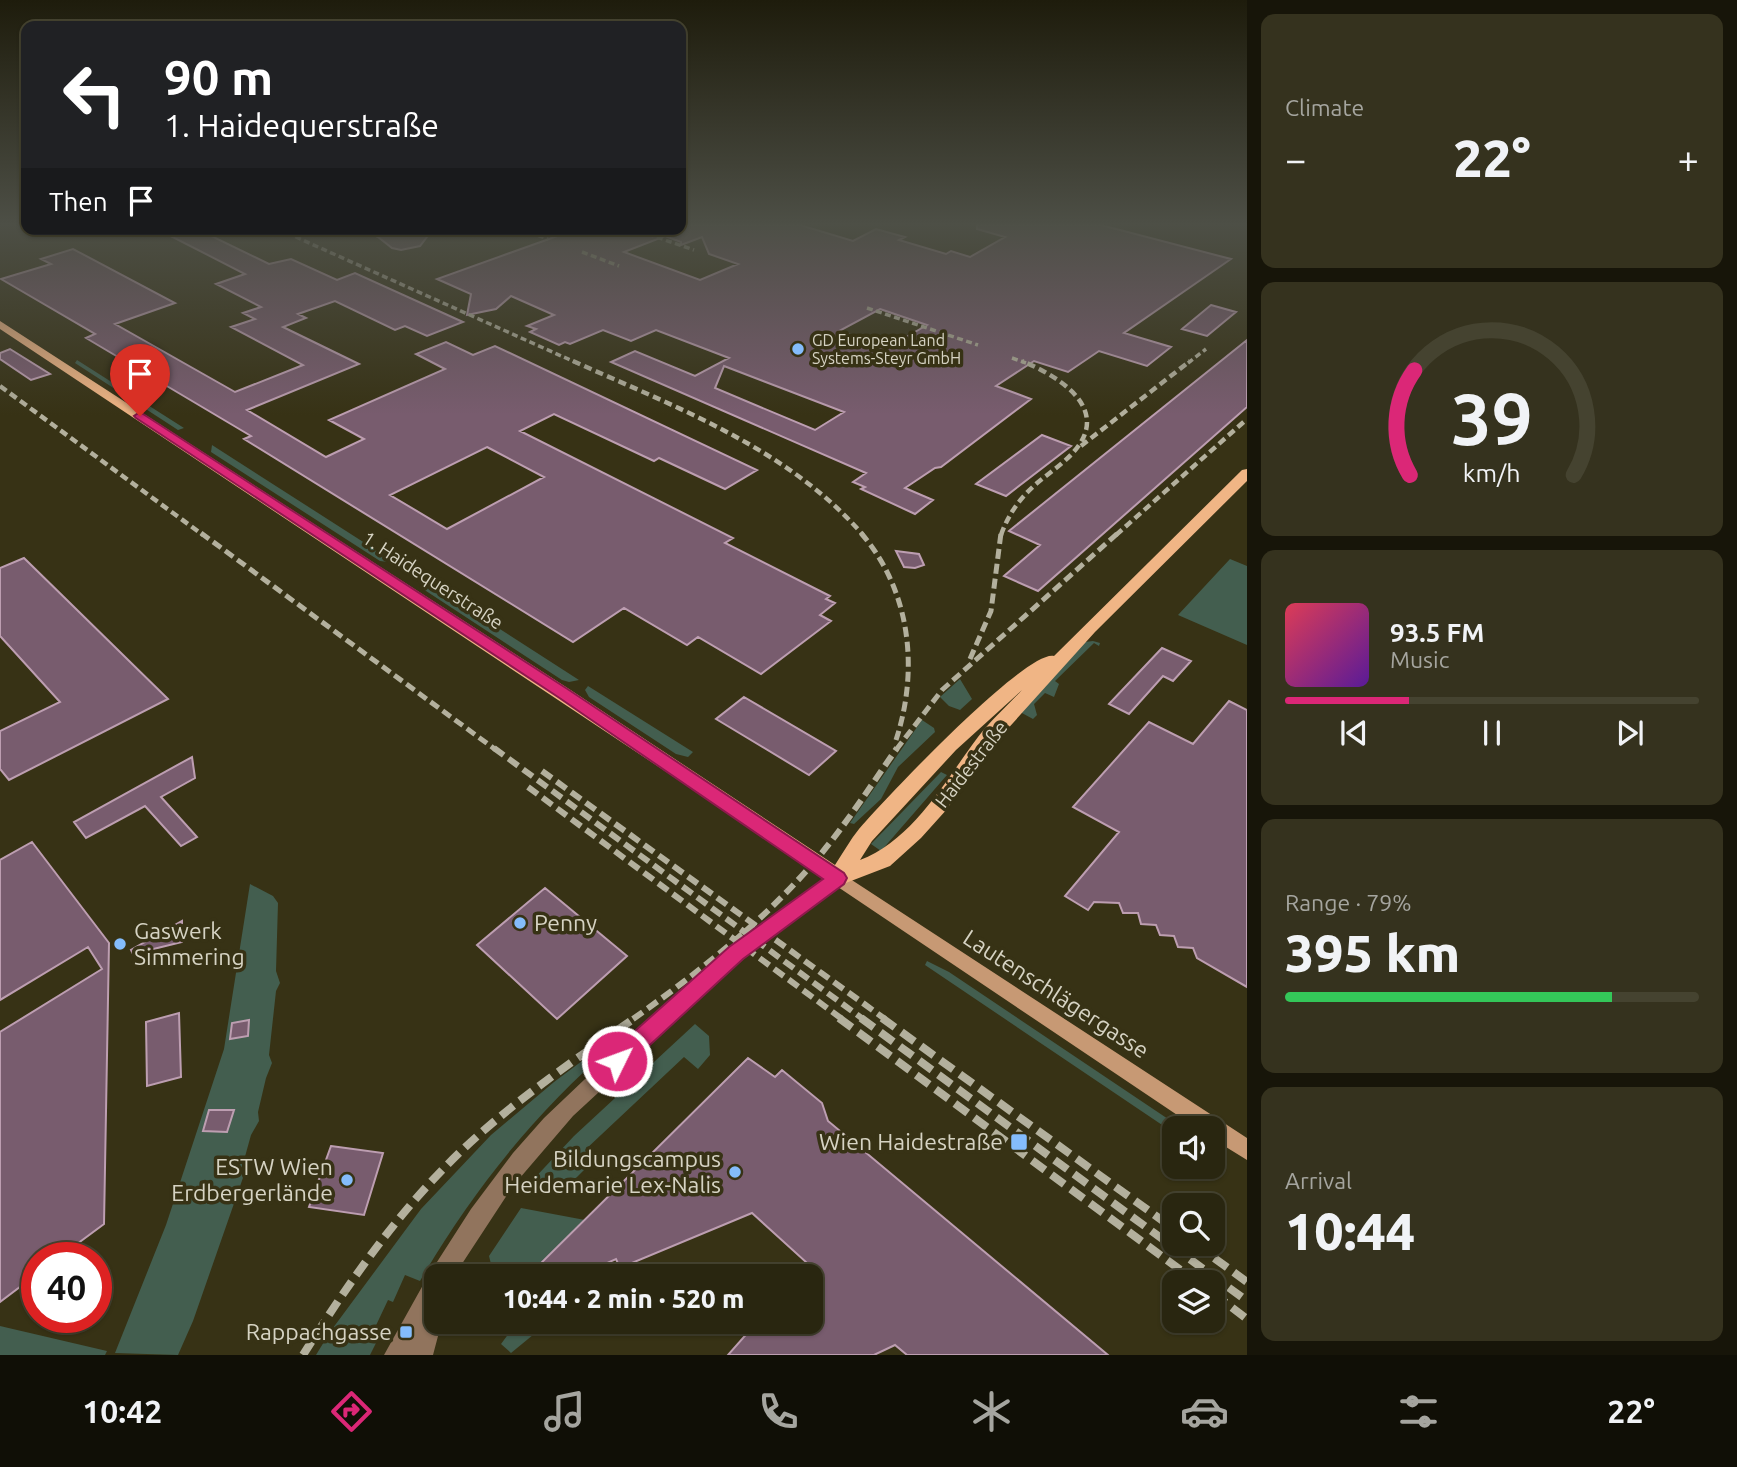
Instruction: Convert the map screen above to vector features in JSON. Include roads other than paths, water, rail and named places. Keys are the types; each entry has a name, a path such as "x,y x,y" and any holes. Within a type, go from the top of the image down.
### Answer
{"main road":[{"name":"1. Haidequerstraße","path":"0,324 563,693 838,878"},
{"name":"Haidestraße","path":"838,878 883,860 914,833 941,803 987,739 1089,628 1247,472"},
{"name":"Haidestraße","path":"838,878 865,836 949,745 994,703 1089,628"},
{"name":"Lautenschlägergasse","path":"838,878 1247,1150"}],"street":[{"name":"Haidestraße","path":"449,1264 498,1189 550,1126 736,953 838,878"},
{"name":"Haidestraße","path":"396,1355 424,1306"},
{"path":"421,1355 427,1334"}],"railway":[{"path":"410,288 577,363"},
{"path":"867,308 978,345"},
{"path":"1188,363 1206,349"},
{"path":"1012,358 1026,363"},
{"path":"573,361 690,413 765,454 833,504 863,535"},
{"path":"1001,535 1017,504 1073,453 1087,428 1086,414 1081,402 1071,391 1047,373 1022,361"},
{"path":"1081,446 1190,361"},
{"path":"0,386 203,535"},
{"path":"1116,535 1247,419"},
{"path":"201,533 496,750"},
{"path":"861,533 891,580 906,632 907,686 896,740"},
{"path":"970,659 991,611 1001,533"},
{"path":"896,750 942,690 1118,533"},
{"path":"494,748 745,932"},
{"path":"754,924 795,883 837,834 897,748"},
{"path":"542,771 754,924"},
{"path":"528,787 736,940"},
{"path":"745,932 754,924"},
{"path":"754,924 885,1019"},
{"path":"736,940 745,932"},
{"path":"745,932 863,1019"},
{"path":"633,1019 736,940"},
{"path":"736,940 842,1019"},
{"path":"303,1355 363,1265 407,1209 456,1156 519,1102 635,1018"},
{"path":"839,1018 1180,1270"},
{"path":"861,1018 1247,1301"},
{"path":"882,1018 1162,1220"},
{"path":"1211,1256 1247,1282"},
{"path":"1225,1302 1247,1319"}],"place":[{"name":"GD European Land Systems-Steyr GmbH","path":"798,349"},
{"name":"Penny","path":"520,923"},
{"name":"Gaswerk Simmering","path":"120,944"},
{"name":"Wien Haidestraße","path":"1019,1142"},
{"name":"Bildungscampus Heidemarie Lex-Nalis","path":"735,1172"},
{"name":"ESTW Wien Erdbergerlände","path":"347,1180"},
{"name":"Rappachgasse","path":"406,1332"}]}
